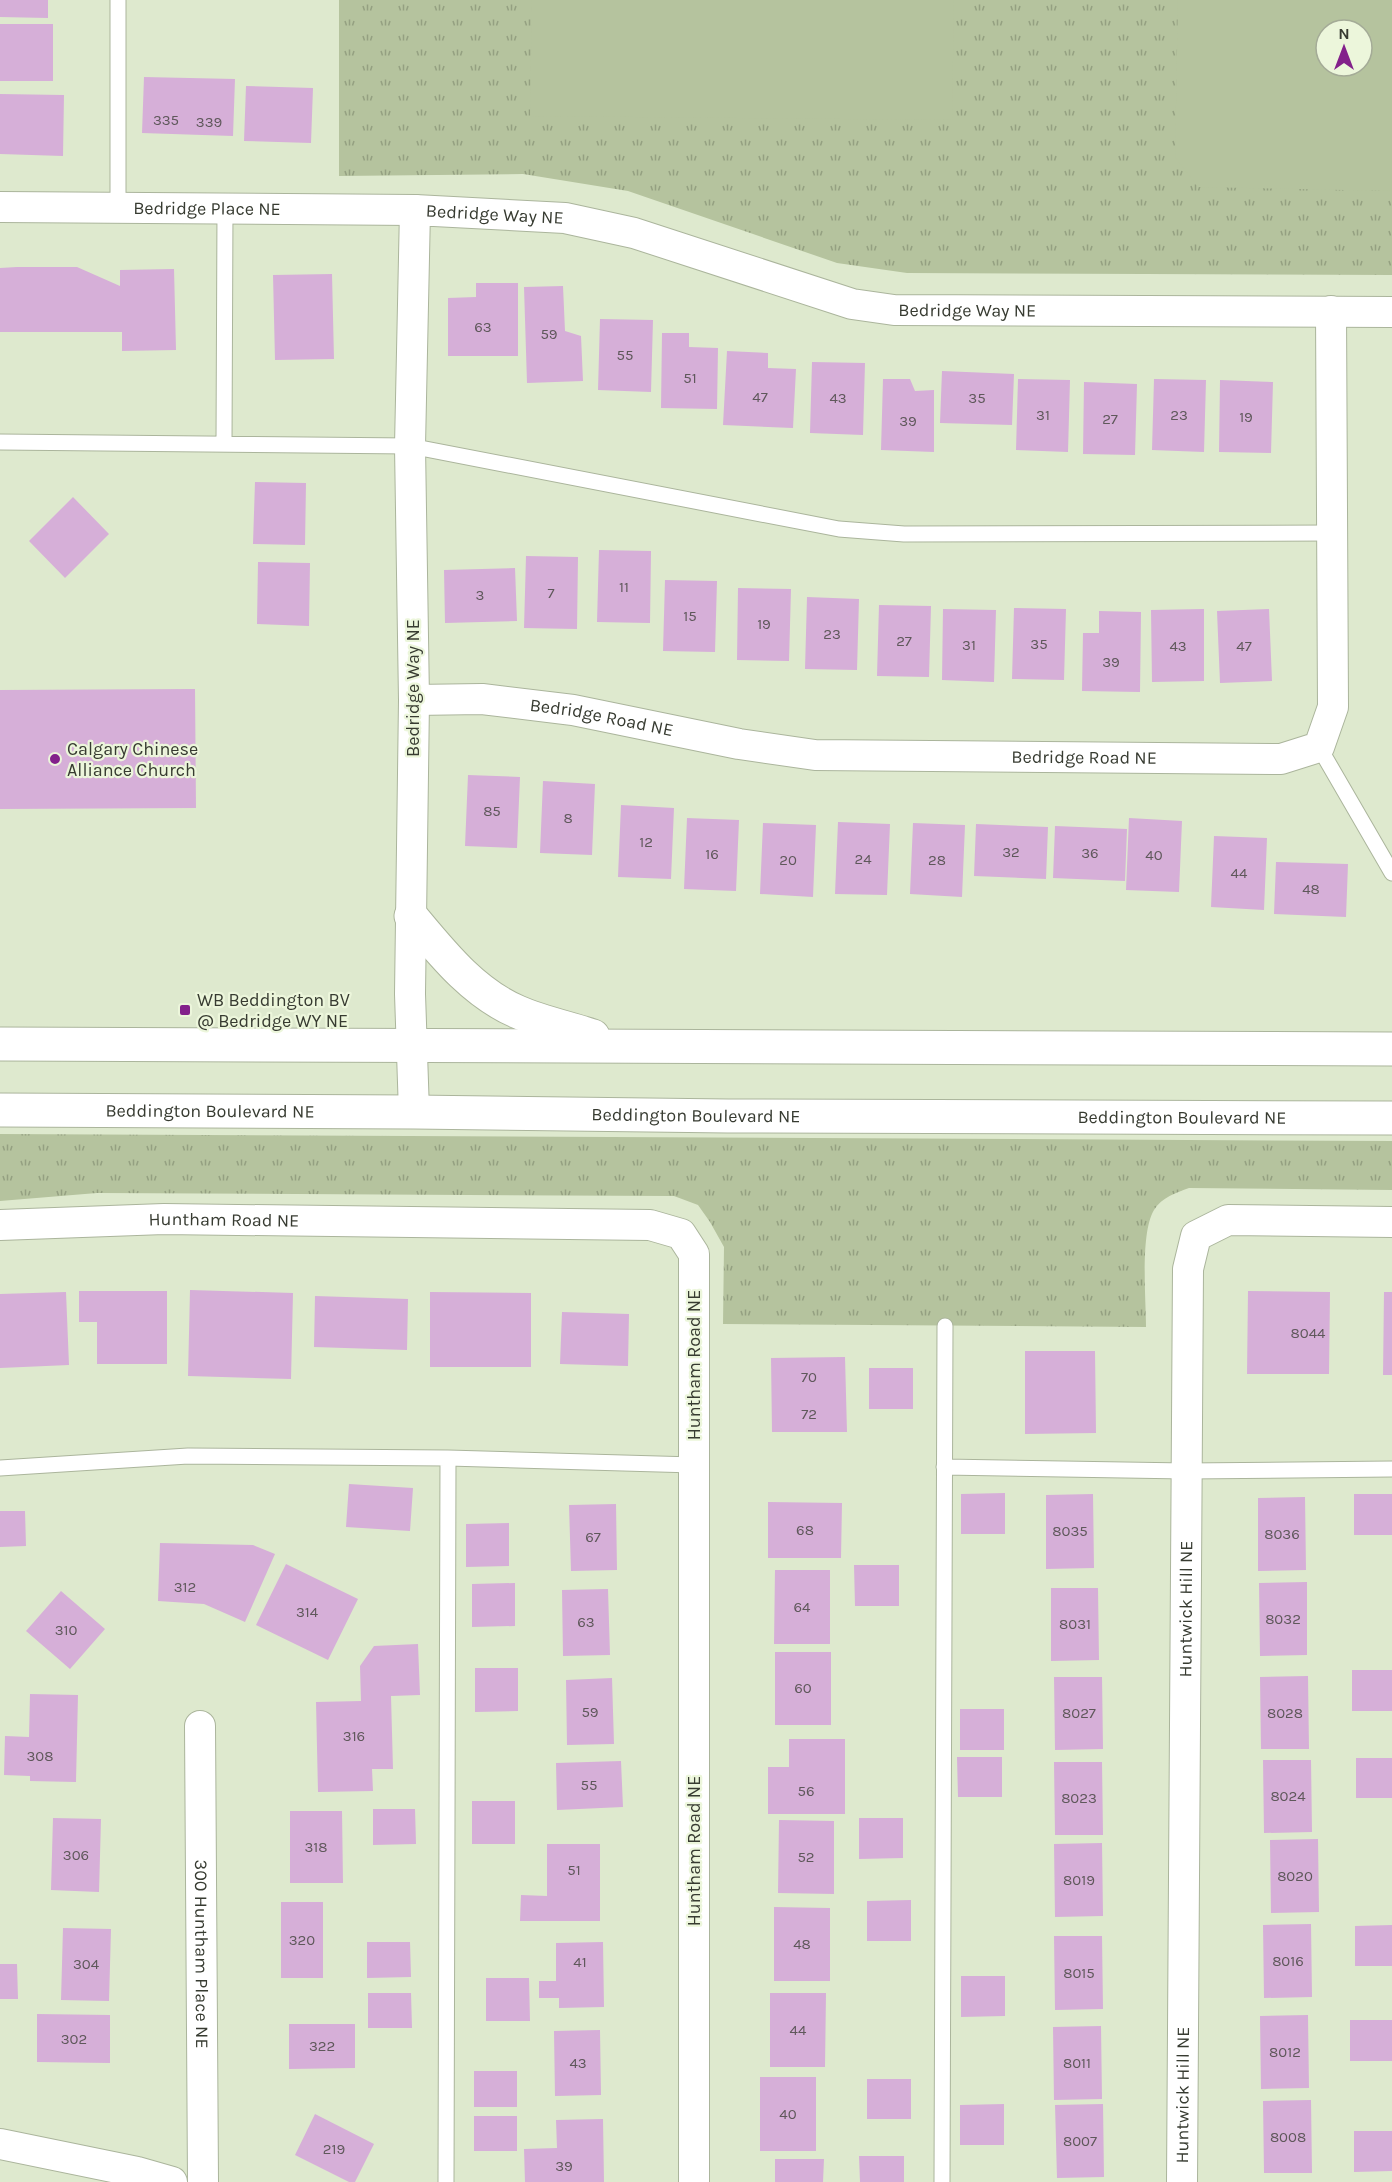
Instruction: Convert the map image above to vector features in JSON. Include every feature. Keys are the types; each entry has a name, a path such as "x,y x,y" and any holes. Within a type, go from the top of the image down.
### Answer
{"main road":[{"path":"411,916 441,953 488,995 518,1012 624,1045"},
{"path":"0,1044 1392,1049"},
{"name":"Beddington Boulevard NE","path":"0,1110 728,1116 1392,1118"}],"street":[{"name":"Bedridge Place NE","path":"0,207 416,210"},
{"name":"Bedridge Way NE","path":"414,1112 410,994 414,700 410,446 416,210 565,218 634,233 852,304 894,310 1392,312"},
{"path":"1318,747 1333,707 1330,311"},
{"name":"Bedridge Road NE","path":"414,700 482,699 573,710 739,744 814,754 1281,759 1318,747"},
{"name":"Huntham Road NE","path":"0,1226 164,1219 545,1223 650,1225 681,1234 694,1254 694,2182"},
{"name":"Huntwick Hill NE","path":"1182,2182 1188,1269 1196,1236 1228,1220 1392,1222"},
{"name":"300 Huntham Place NE","path":"200,1726 203,2182"},
{"path":"0,2144 137,2172 172,2182"}],"lane":[{"path":"118,0 118,207"},
{"path":"224,444 225,209"},
{"path":"0,442 410,446 839,529 904,534 1332,533"},
{"path":"1318,747 1392,873"},
{"path":"942,2182 945,1326"},
{"path":"0,1468 188,1456 448,1458 694,1465"},
{"path":"446,2182 448,1458"},
{"path":"944,1467 1186,1471 1392,1469"}],"green space":[{"path":"339,0 1392,0 1392,275 907,273 837,263 628,191 523,174 339,176"},
{"path":"532,0 954,0 952,120 530,116"},
{"path":"1178,0 1392,0 1392,191 1198,187 1175,157"},
{"path":"0,1134 1392,1141 1392,1190 1189,1188 1170,1196 1154,1210 1147,1234 1145,1250 1146,1327 723,1324 724,1247 698,1205 674,1196 97,1193 0,1201"}],"building":[{"path":"0,0 48,0 48,18 0,17"},
{"path":"0,24 53,24 53,81 0,81"},
{"path":"144,77 235,79 233,136 142,133"},
{"path":"246,86 313,88 311,143 244,141"},
{"path":"0,94 64,95 63,156 0,154"},
{"path":"77,267 120,286 120,270 174,269 176,350 122,351 122,332 0,332 0,268"},
{"path":"332,274 334,359 275,360 273,275"},
{"path":"476,283 518,283 518,356 448,356 448,298 476,297"},
{"path":"563,286 565,331 581,336 583,381 527,383 524,287"},
{"path":"600,319 653,320 651,392 598,390"},
{"path":"662,333 689,333 689,347 718,348 717,409 661,408"},
{"path":"727,351 768,353 768,368 796,369 793,428 723,425"},
{"path":"812,362 865,363 863,435 810,433"},
{"path":"942,371 1014,374 1012,425 940,423"},
{"path":"883,379 910,379 915,391 934,390 934,452 881,450"},
{"path":"1018,379 1070,380 1068,452 1016,450"},
{"path":"1154,379 1206,380 1204,452 1152,450"},
{"path":"1220,380 1273,382 1271,453 1219,452"},
{"path":"1084,382 1137,384 1135,455 1083,454"},
{"path":"255,482 306,483 305,545 253,544"},
{"path":"73,497 109,534 65,578 29,541"},
{"path":"599,550 651,551 650,623 597,622"},
{"path":"526,556 578,557 577,629 524,628"},
{"path":"258,562 310,563 309,626 257,624"},
{"path":"515,568 517,621 445,623 444,570"},
{"path":"665,580 717,581 715,652 663,651"},
{"path":"738,588 791,589 789,661 737,660"},
{"path":"807,597 859,599 857,670 805,669"},
{"path":"879,605 931,606 929,677 877,676"},
{"path":"1014,608 1066,609 1064,680 1012,679"},
{"path":"943,609 996,610 994,682 942,680"},
{"path":"1204,609 1204,681 1152,682 1151,610"},
{"path":"1269,609 1272,681 1220,683 1217,611"},
{"path":"1099,611 1141,612 1140,692 1082,691 1083,633 1099,633"},
{"name":"Calgary Chinese Alliance Church","path":"195,689 196,808 0,809 0,690"},
{"path":"468,775 520,777 517,848 465,846"},
{"path":"543,781 595,784 592,855 540,853"},
{"path":"621,805 674,808 671,879 618,877"},
{"path":"687,818 739,820 736,891 684,889"},
{"path":"1129,818 1182,821 1179,892 1126,890"},
{"path":"838,822 890,824 887,895 835,894"},
{"path":"763,823 816,825 813,897 760,894"},
{"path":"913,823 965,825 962,897 910,894"},
{"path":"976,824 1048,827 1046,879 974,876"},
{"path":"1055,826 1127,829 1125,881 1053,878"},
{"path":"1214,836 1267,838 1264,910 1211,907"},
{"path":"1276,862 1348,864 1346,917 1274,914"},
{"path":"190,1290 293,1293 291,1379 188,1376"},
{"path":"79,1291 167,1291 167,1364 97,1364 97,1322 79,1322"},
{"path":"1248,1291 1330,1292 1329,1374 1247,1374"},
{"path":"66,1292 69,1365 0,1368 0,1294"},
{"path":"430,1292 531,1293 531,1367 430,1367"},
{"path":"1384,1292 1392,1292 1392,1375 1383,1375"},
{"path":"315,1296 408,1299 407,1350 314,1347"},
{"path":"562,1312 629,1314 628,1366 560,1364"},
{"path":"1025,1351 1095,1351 1096,1433 1025,1434"},
{"path":"845,1357 847,1432 772,1432 771,1358"},
{"path":"869,1368 913,1368 913,1409 869,1409"},
{"path":"349,1484 413,1488 410,1531 346,1527"},
{"path":"1005,1493 1005,1534 961,1534 961,1494"},
{"path":"1093,1494 1094,1568 1046,1569 1046,1495"},
{"path":"1354,1494 1392,1494 1392,1535 1354,1535"},
{"path":"1305,1497 1306,1570 1258,1571 1258,1498"},
{"path":"768,1502 842,1503 841,1558 768,1558"},
{"path":"616,1504 617,1570 571,1571 569,1505"},
{"path":"0,1511 25,1511 26,1546 0,1547"},
{"path":"509,1523 509,1566 466,1567 466,1524"},
{"path":"160,1543 253,1545 275,1554 245,1622 204,1604 158,1601"},
{"path":"286,1564 358,1599 328,1660 256,1625"},
{"path":"854,1565 899,1565 899,1606 855,1606"},
{"path":"775,1570 830,1570 830,1644 774,1644"},
{"path":"1307,1582 1307,1655 1260,1656 1259,1583"},
{"path":"515,1583 515,1626 472,1627 472,1584"},
{"path":"1051,1588 1098,1588 1099,1660 1051,1661"},
{"path":"608,1589 610,1655 563,1656 562,1590"},
{"path":"61,1591 105,1629 70,1669 26,1631"},
{"path":"418,1644 420,1695 391,1696 393,1769 372,1769 373,1791 318,1792 316,1702 361,1701 360,1666 374,1646"},
{"path":"775,1652 831,1652 831,1725 775,1725"},
{"path":"475,1668 518,1668 518,1711 475,1712"},
{"path":"1352,1670 1392,1670 1392,1711 1352,1711"},
{"path":"1308,1676 1309,1749 1261,1749 1260,1677"},
{"path":"1054,1677 1102,1677 1103,1749 1055,1750"},
{"path":"612,1678 614,1744 567,1745 566,1680"},
{"path":"30,1694 78,1695 76,1782 30,1781 30,1776 4,1775 5,1736 29,1737"},
{"path":"960,1709 1004,1709 1004,1750 960,1750"},
{"path":"789,1739 845,1739 845,1814 768,1814 768,1767 789,1767"},
{"path":"957,1757 1002,1757 1002,1797 958,1797"},
{"path":"1356,1758 1392,1758 1392,1798 1356,1798"},
{"path":"1263,1760 1311,1760 1312,1832 1264,1833"},
{"path":"621,1761 623,1807 557,1810 556,1763"},
{"path":"1054,1762 1102,1762 1103,1835 1055,1835"},
{"path":"472,1801 515,1801 515,1844 472,1844"},
{"path":"373,1809 415,1809 416,1844 373,1845"},
{"path":"290,1811 342,1811 343,1883 290,1883"},
{"path":"53,1818 101,1819 99,1892 51,1890"},
{"path":"859,1818 903,1818 903,1858 859,1859"},
{"path":"779,1820 834,1821 834,1894 778,1893"},
{"path":"1318,1839 1319,1912 1271,1913 1270,1840"},
{"path":"1102,1843 1103,1916 1055,1917 1054,1844"},
{"path":"547,1844 600,1844 600,1921 520,1921 521,1895 547,1896"},
{"path":"911,1900 911,1941 867,1941 867,1901"},
{"path":"281,1902 323,1902 323,1978 281,1978"},
{"path":"774,1907 830,1908 830,1981 774,1981"},
{"path":"1311,1924 1312,1997 1264,1998 1263,1925"},
{"path":"1392,1925 1392,1966 1355,1966 1355,1926"},
{"path":"63,1928 111,1929 109,2001 61,2000"},
{"path":"1054,1936 1102,1936 1103,2009 1055,2010"},
{"path":"367,1942 410,1942 411,1977 367,1978"},
{"path":"603,1942 604,2007 559,2008 559,1998 539,1998 539,1981 556,1981 556,1943"},
{"path":"0,1964 17,1964 18,1999 0,1999"},
{"path":"961,1976 1005,1976 1005,2016 961,2017"},
{"path":"486,1978 529,1978 530,2021 486,2021"},
{"path":"368,1993 411,1993 412,2028 368,2028"},
{"path":"770,1993 826,1993 825,2067 770,2067"},
{"path":"37,2014 110,2015 110,2063 37,2062"},
{"path":"1308,2015 1309,2088 1261,2089 1260,2016"},
{"path":"1350,2020 1392,2020 1392,2061 1350,2061"},
{"path":"289,2024 355,2024 355,2068 289,2069"},
{"path":"1101,2026 1102,2099 1054,2100 1053,2027"},
{"path":"600,2030 601,2095 555,2096 554,2031"},
{"path":"474,2071 517,2071 517,2107 474,2107"},
{"path":"760,2077 816,2077 816,2151 760,2151"},
{"path":"867,2079 911,2079 911,2119 867,2119"},
{"path":"1311,2100 1312,2173 1264,2173 1263,2101"},
{"path":"1004,2104 1004,2145 960,2145 960,2105"},
{"path":"1103,2104 1104,2177 1057,2178 1055,2105"},
{"path":"315,2114 374,2144 355,2182 349,2182 295,2155"},
{"path":"474,2116 517,2116 517,2151 474,2151"},
{"path":"603,2119 604,2182 525,2182 524,2149 557,2148 556,2120"},
{"path":"1354,2131 1392,2131 1392,2171 1354,2172"},
{"path":"859,2156 904,2156 904,2182 860,2182"},
{"path":"775,2159 824,2159 823,2182 775,2182"}],"place":[{"name":"Calgary Chinese Alliance Church","path":"55,759"},
{"name":"WB Beddington BV @ Bedridge WY NE","path":"185,1010"}]}
